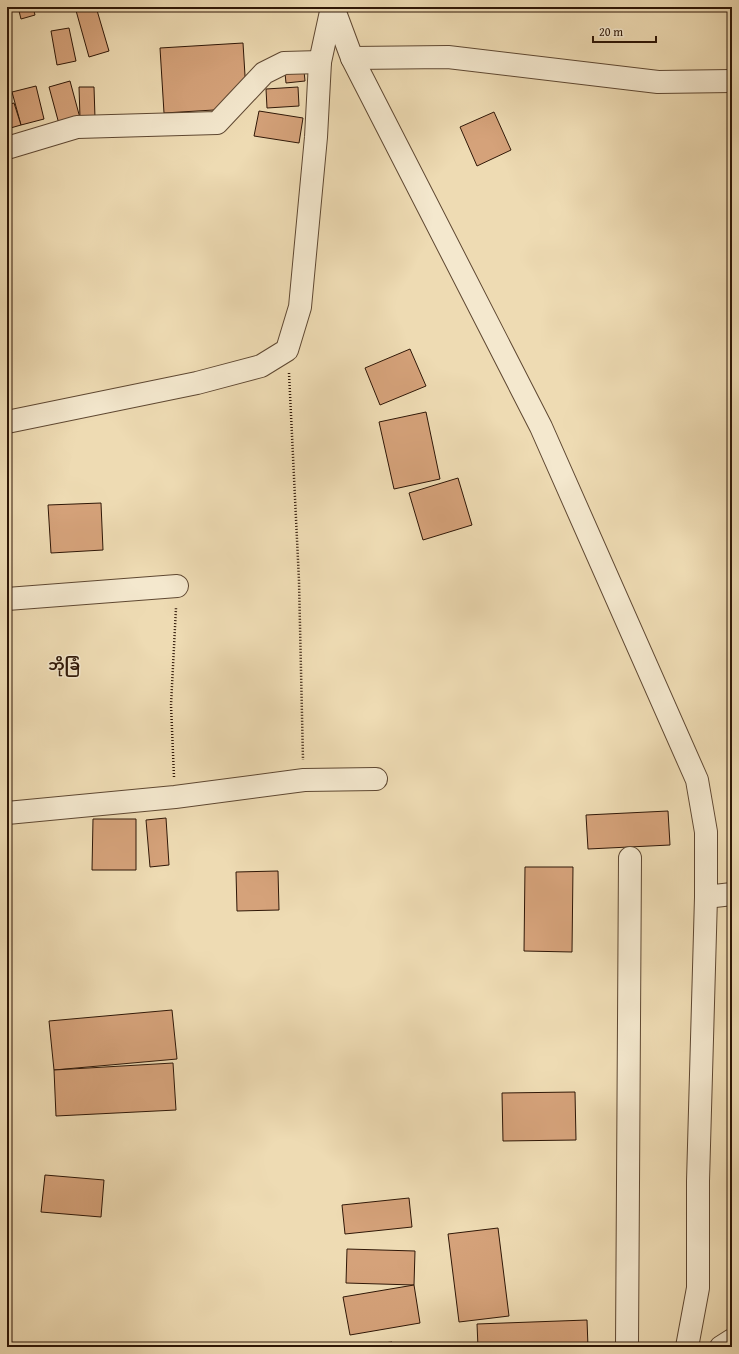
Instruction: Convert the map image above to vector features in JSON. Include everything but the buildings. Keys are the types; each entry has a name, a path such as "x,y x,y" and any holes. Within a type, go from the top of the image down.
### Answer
{"street":[{"path":"333,7 352,58 541,428 697,780 706,832 706,897 698,1181 698,1288 687,1347"},
{"path":"7,422 197,383 261,366 288,350 300,306 316,137 320,62 333,7"},
{"path":"352,58 448,57 658,82 732,81"},
{"path":"7,148 77,128 217,123 264,73 284,63 320,62"},
{"path":"7,599 177,586"},
{"path":"7,813 175,797 304,780 376,779"},
{"path":"627,1347 630,858"},
{"path":"706,897 732,894"},
{"path":"721,1347 732,1340"}],"path":[{"path":"288,350 298,573 304,780"},
{"path":"175,797 171,705 177,586"}],"district":[{"name":"ဘိုခြံ","path":"64,665"}]}
